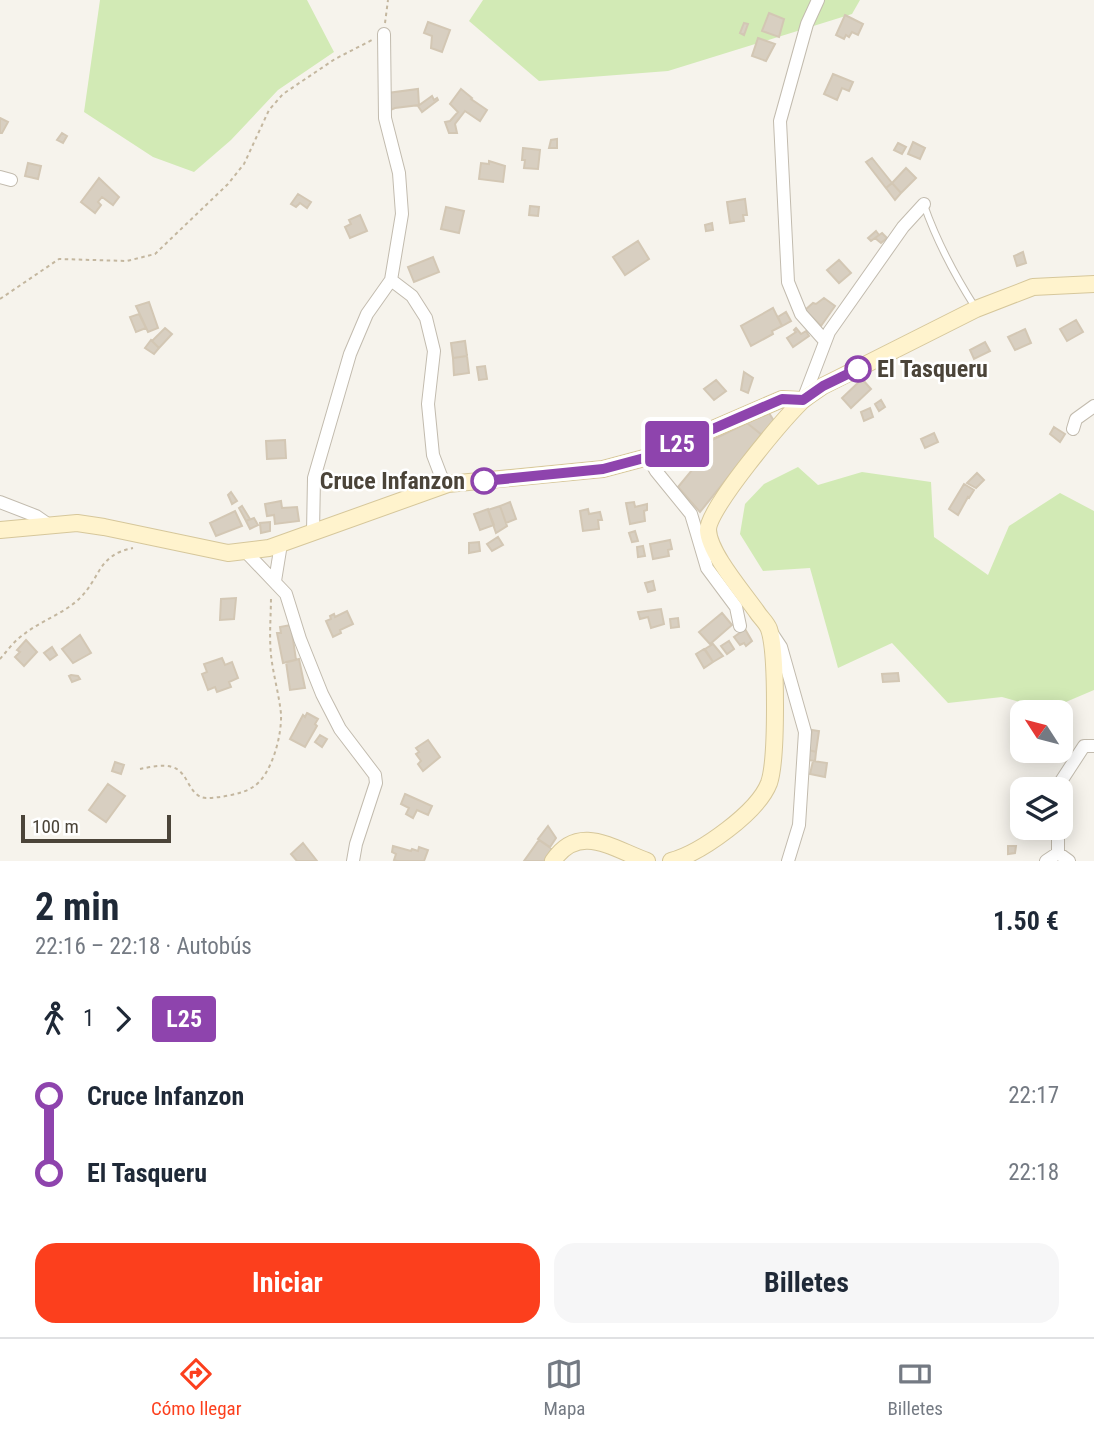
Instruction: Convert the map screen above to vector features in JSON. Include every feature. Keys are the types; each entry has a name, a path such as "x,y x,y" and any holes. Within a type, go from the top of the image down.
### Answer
{"street":[{"path":"818,0 804,37 780,121 788,282 797,308 825,341"},
{"path":"313,532 314,478 350,354 367,314 391,280 402,214 399,173 385,118 384,34"},
{"path":"803,400 833,326 903,227 924,204"},
{"path":"391,280 412,296 426,318 434,351 428,404 433,455 441,476 448,484"},
{"path":"740,626 736,607 707,568 703,532 721,498 803,400 823,386 976,309 1034,287 1094,284"},
{"path":"0,530 77,523 209,550 246,552 281,544 448,484 603,469 648,457 782,399 803,400"},
{"path":"1073,429 1076,419 1094,405"},
{"path":"648,457 691,514 781,647 805,732 799,825 788,861"},
{"path":"0,502 36,516 49,525"},
{"path":"275,581 281,544"},
{"path":"246,552 286,594 322,694 340,729 375,775 376,783 353,861"},
{"path":"261,565 279,561"},
{"path":"671,861 691,854 744,816 769,783 776,687 769,629"},
{"path":"1064,777 1084,746 1094,746"},
{"path":"553,861 559,852 574,840 591,840 647,861"},
{"path":"1058,840 1058,853"},
{"path":"1046,861 1058,853"},
{"path":"1058,853 1069,861"}],"lane":[{"path":"924,204 934,233 954,274 976,309"}],"path":[{"path":"0,299 59,259 127,261 155,254 228,184 244,164 269,110 283,94 335,59 384,34 388,0"},
{"path":"0,659 22,635 81,597 108,558 119,550 140,544 146,536"},
{"path":"140,769 174,767 181,771 200,797 209,798 246,790 262,779 273,758 279,737 281,714 271,652 271,596 275,581"}],"green space":[{"path":"100,0 307,0 334,52 278,90 231,140 194,172 153,157 84,112"},
{"path":"483,0 860,0 852,14 668,71 539,81 469,21"},
{"path":"798,467 818,485 862,472 931,482 934,537 988,575 1009,526 1060,493 1094,511 1094,690 1070,700 1012,700 1002,697 948,703 892,643 838,668 810,568 763,571 740,534 745,504 764,484"}],"building":[{"path":"769,13 784,19 779,37 762,31"},
{"path":"845,15 863,24 858,35 852,32 844,39 836,35"},
{"path":"428,22 450,30 442,52 431,48 432,36 424,33"},
{"path":"744,23 748,24 744,35 740,33"},
{"path":"758,38 775,44 766,61 752,56"},
{"path":"833,74 853,82 849,91 842,88 837,100 824,94"},
{"path":"418,89 419,105 388,111 388,93"},
{"path":"461,89 487,110 480,121 465,111 455,124 457,133 449,133 445,122 450,121 458,112 450,104"},
{"path":"432,96 434,100 438,100 422,112 418,106"},
{"path":"0,118 8,122 2,133 0,133"},
{"path":"62,133 67,136 63,143 57,140"},
{"path":"557,139 557,148 549,148 551,140"},
{"path":"913,142 925,148 920,159 908,154"},
{"path":"898,143 906,147 902,154 894,150"},
{"path":"523,148 540,150 538,169 524,168"},
{"path":"872,158 892,183 886,188 866,162"},
{"path":"489,161 505,166 503,182 479,179 481,163 489,164"},
{"path":"28,163 41,166 38,179 25,176"},
{"path":"906,168 916,178 901,193 892,183"},
{"path":"99,178 119,197 113,205 102,197 98,202 101,205 95,213 81,202"},
{"path":"892,183 901,193 895,200 886,188"},
{"path":"298,194 311,202 307,208 300,203 296,207 291,204"},
{"path":"745,199 747,215 743,215 744,221 730,223 727,202"},
{"path":"530,206 539,207 538,216 529,215"},
{"path":"446,207 464,211 459,233 441,229"},
{"path":"360,215 367,231 350,238 345,227 351,224 349,220"},
{"path":"712,223 713,230 706,231 705,225"},
{"path":"876,231 879,235 871,241 868,238"},
{"path":"882,233 887,238 881,243 875,238"},
{"path":"638,241 649,259 625,275 613,257"},
{"path":"1023,252 1026,263 1017,266 1014,256"},
{"path":"433,257 439,272 414,282 408,267"},
{"path":"839,260 851,273 839,283 827,270"},
{"path":"824,298 835,306 821,326 805,310"},
{"path":"149,302 158,328 148,332 136,306"},
{"path":"773,308 782,326 751,346 741,326"},
{"path":"786,312 791,321 782,326 778,317"},
{"path":"139,314 146,328 136,332 130,317"},
{"path":"1076,320 1083,332 1067,341 1060,329"},
{"path":"165,328 172,334 159,348 152,341"},
{"path":"796,328 801,334 806,331 809,336 793,347 787,338 796,332"},
{"path":"1025,329 1031,343 1015,350 1008,337"},
{"path":"151,340 159,348 154,354 145,348"},
{"path":"465,341 467,356 453,358 451,343"},
{"path":"985,342 990,351 974,359 970,350"},
{"path":"467,356 469,373 454,375 453,358"},
{"path":"485,366 487,379 479,380 477,367"},
{"path":"744,372 753,378 748,393 741,390"},
{"path":"862,379 871,389 851,408 842,398"},
{"path":"716,380 726,391 714,400 704,389"},
{"path":"881,400 885,407 879,411 875,404"},
{"path":"870,408 873,417 864,421 861,412"},
{"path":"769,413 774,421 762,435 747,423"},
{"path":"747,423 762,435 700,512 678,487 712,446 708,442"},
{"path":"1054,427 1065,434 1060,442 1050,434"},
{"path":"934,433 938,442 925,448 921,439"},
{"path":"285,440 286,458 267,459 266,441"},
{"path":"977,473 984,480 976,488 967,483"},
{"path":"964,484 974,490 958,515 949,509"},
{"path":"231,492 237,501 232,504 228,495"},
{"path":"281,501 282,508 297,507 299,521 275,524 274,515 267,516 265,504"},
{"path":"510,502 516,519 506,523 500,506"},
{"path":"634,502 635,507 647,504 647,510 644,511 645,521 630,524 626,503"},
{"path":"242,506 250,519 246,521 239,508"},
{"path":"500,506 507,526 496,533 488,510"},
{"path":"488,509 494,525 480,530 474,514"},
{"path":"588,509 589,514 600,512 602,520 598,520 599,529 583,531 580,511"},
{"path":"235,511 242,526 216,536 210,523"},
{"path":"254,518 258,525 250,529 246,521"},
{"path":"270,522 270,531 261,533 260,523"},
{"path":"635,531 638,541 632,542 629,533"},
{"path":"498,537 503,545 492,551 487,544"},
{"path":"670,540 672,549 668,550 669,556 653,559 650,544"},
{"path":"479,542 480,551 469,553 469,543"},
{"path":"643,546 645,556 638,557 637,547"},
{"path":"653,581 655,590 648,592 645,583"},
{"path":"236,598 234,619 220,620 221,599"},
{"path":"661,609 664,624 651,628 648,617 640,619 638,612"},
{"path":"347,611 353,624 333,637 326,621 334,614 335,617"},
{"path":"722,613 732,625 710,644 699,632"},
{"path":"678,618 679,627 671,628 670,619"},
{"path":"291,625 296,660 283,663 277,633 281,633 280,627"},
{"path":"745,629 752,641 746,646 744,643 740,645 734,637"},
{"path":"80,635 91,653 73,663 62,649"},
{"path":"26,640 37,652 24,666 15,657 20,652 17,650"},
{"path":"729,641 734,649 727,654 721,646"},
{"path":"713,644 723,656 713,662 705,649"},
{"path":"52,647 57,655 50,660 44,653"},
{"path":"704,649 713,662 704,668 696,654"},
{"path":"222,658 225,665 232,662 238,678 229,682 231,687 217,692 215,687 208,690 202,674 207,672 204,664"},
{"path":"299,659 305,688 290,690 286,662"},
{"path":"898,673 899,681 883,682 882,674"},
{"path":"69,676 80,679 72,682"},
{"path":"307,713 318,719 305,747 290,739 303,715 305,717"},
{"path":"812,730 819,731 816,752 809,750"},
{"path":"320,735 327,739 322,747 315,742"},
{"path":"428,740 440,757 423,771 418,764 421,761 416,754 419,752 416,748"},
{"path":"809,750 816,752 815,761 808,760"},
{"path":"813,761 827,763 825,777 810,774"},
{"path":"115,762 124,765 121,774 112,771"},
{"path":"108,784 125,796 106,822 89,810"},
{"path":"405,794 432,806 428,815 417,810 413,818 406,814 409,808 401,804"},
{"path":"548,826 556,838 550,847 538,839"},
{"path":"539,840 552,849 544,861 524,861"},
{"path":"303,843 317,861 297,861 291,854"},
{"path":"393,846 411,851 418,851 419,847 428,850 424,861 397,861 394,860 396,854 392,852"},
{"path":"1008,846 1016,846 1015,853 1008,854"}],"bus line":[{"name":"L25","path":"484,481 603,469 648,457 782,399 803,400 823,386 858,369"}],"place":[{"name":"El Tasqueru","path":"858,369"},
{"name":"Cruce Infanzon","path":"484,481"}]}
